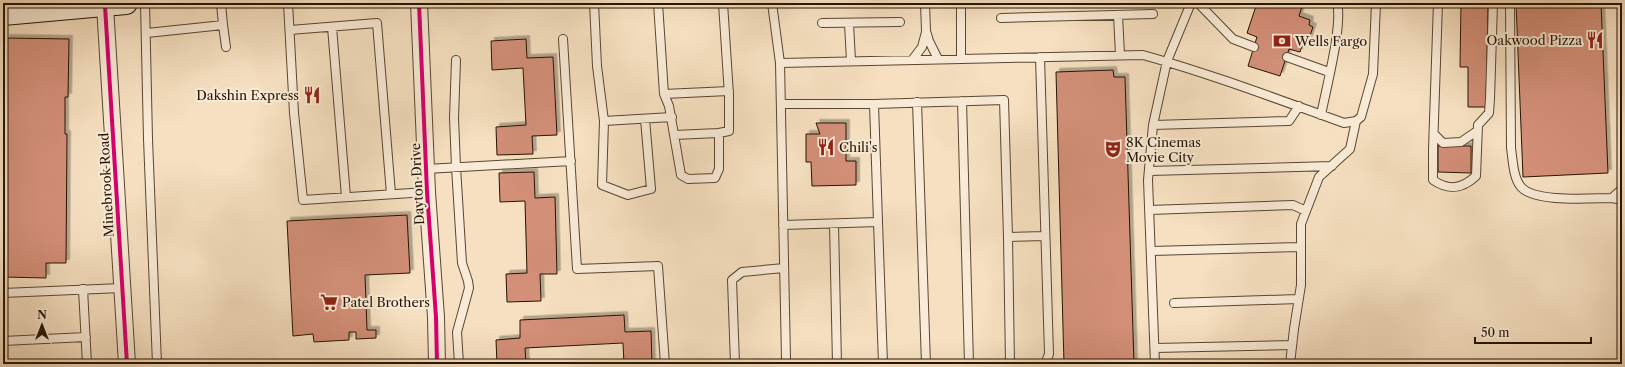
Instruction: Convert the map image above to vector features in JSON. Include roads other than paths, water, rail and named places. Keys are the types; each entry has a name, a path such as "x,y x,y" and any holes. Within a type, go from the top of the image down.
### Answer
{"main road":[{"path":"3,14 118,4"}],"street":[{"name":"Dayton Drive","path":"419,3 427,192 436,317 437,364"},
{"name":"Minebrook Road","path":"118,4 122,288 127,364"}],"lane":[{"path":"145,3 147,33 148,139 158,364"},
{"path":"221,3 226,47"},
{"path":"288,3 294,113 303,200 427,192"},
{"path":"594,3 597,66 604,121 602,185 628,195 651,189 645,119"},
{"path":"658,3 664,94 672,117 676,154 681,175 688,180 715,178 719,170 720,133"},
{"path":"674,135 720,133 729,131 729,92 724,3"},
{"path":"772,3 780,63 787,364"},
{"path":"925,3 926,31 938,59"},
{"path":"961,3 961,58"},
{"path":"1155,364 1149,210 1149,171 1153,125 1167,61 1191,3"},
{"path":"1198,3 1232,39 1254,47"},
{"path":"1321,115 1337,30 1339,11 1336,3"},
{"path":"1290,364 1301,285 1301,224 1319,177 1350,149 1356,122 1361,117 1373,74 1376,3"},
{"path":"1438,3 1433,180 1448,187 1467,184 1476,176 1478,125 1489,113 1493,3"},
{"path":"1510,3 1511,148 1514,172 1522,187 1531,194 1553,198 1612,198 1622,200"},
{"path":"1002,18 1152,14"},
{"path":"1118,15 1120,55"},
{"path":"822,24 900,22"},
{"path":"290,30 377,23 390,194"},
{"path":"849,23 851,61"},
{"path":"147,33 223,25"},
{"path":"332,26 346,197"},
{"path":"913,59 922,47 926,31"},
{"path":"563,39 577,268 658,266 665,364"},
{"path":"780,63 1142,54 1167,61 1299,106 1344,123 1356,122"},
{"path":"1040,57 1049,354 1045,364"},
{"path":"1287,57 1329,72"},
{"path":"456,60 454,118 456,167 462,263 469,288 457,332 459,364"},
{"path":"664,94 729,92"},
{"path":"781,104 874,104 1004,100 1010,364"},
{"path":"917,102 926,364"},
{"path":"962,102 970,364"},
{"path":"874,104 883,364"},
{"path":"1153,125 1289,121 1299,106"},
{"path":"604,121 672,117"},
{"path":"1434,134 1444,142 1462,142 1477,131"},
{"path":"426,169 571,161"},
{"path":"1149,171 1332,166"},
{"path":"1612,198 1622,189"},
{"path":"1149,210 1293,205 1306,211"},
{"path":"783,225 878,222"},
{"path":"834,224 837,364"},
{"path":"1008,238 1045,236"},
{"path":"1151,251 1301,247"},
{"path":"735,364 732,280 742,272 784,268"},
{"path":"3,293 122,288"},
{"path":"83,289 87,364"},
{"path":"1174,303 1298,299"},
{"path":"3,341 86,337"},
{"path":"1155,348 1292,345"}],"place":[{"name":"Oakwood Pizza","path":"1595,40"},
{"name":"Wells Fargo","path":"1282,41"},
{"name":"Dakshin Express","path":"312,95"},
{"name":"Chili's","path":"826,147"},
{"name":"8K Cinemas Movie City","path":"1113,149"},
{"name":"Patel Brothers","path":"329,302"}]}
